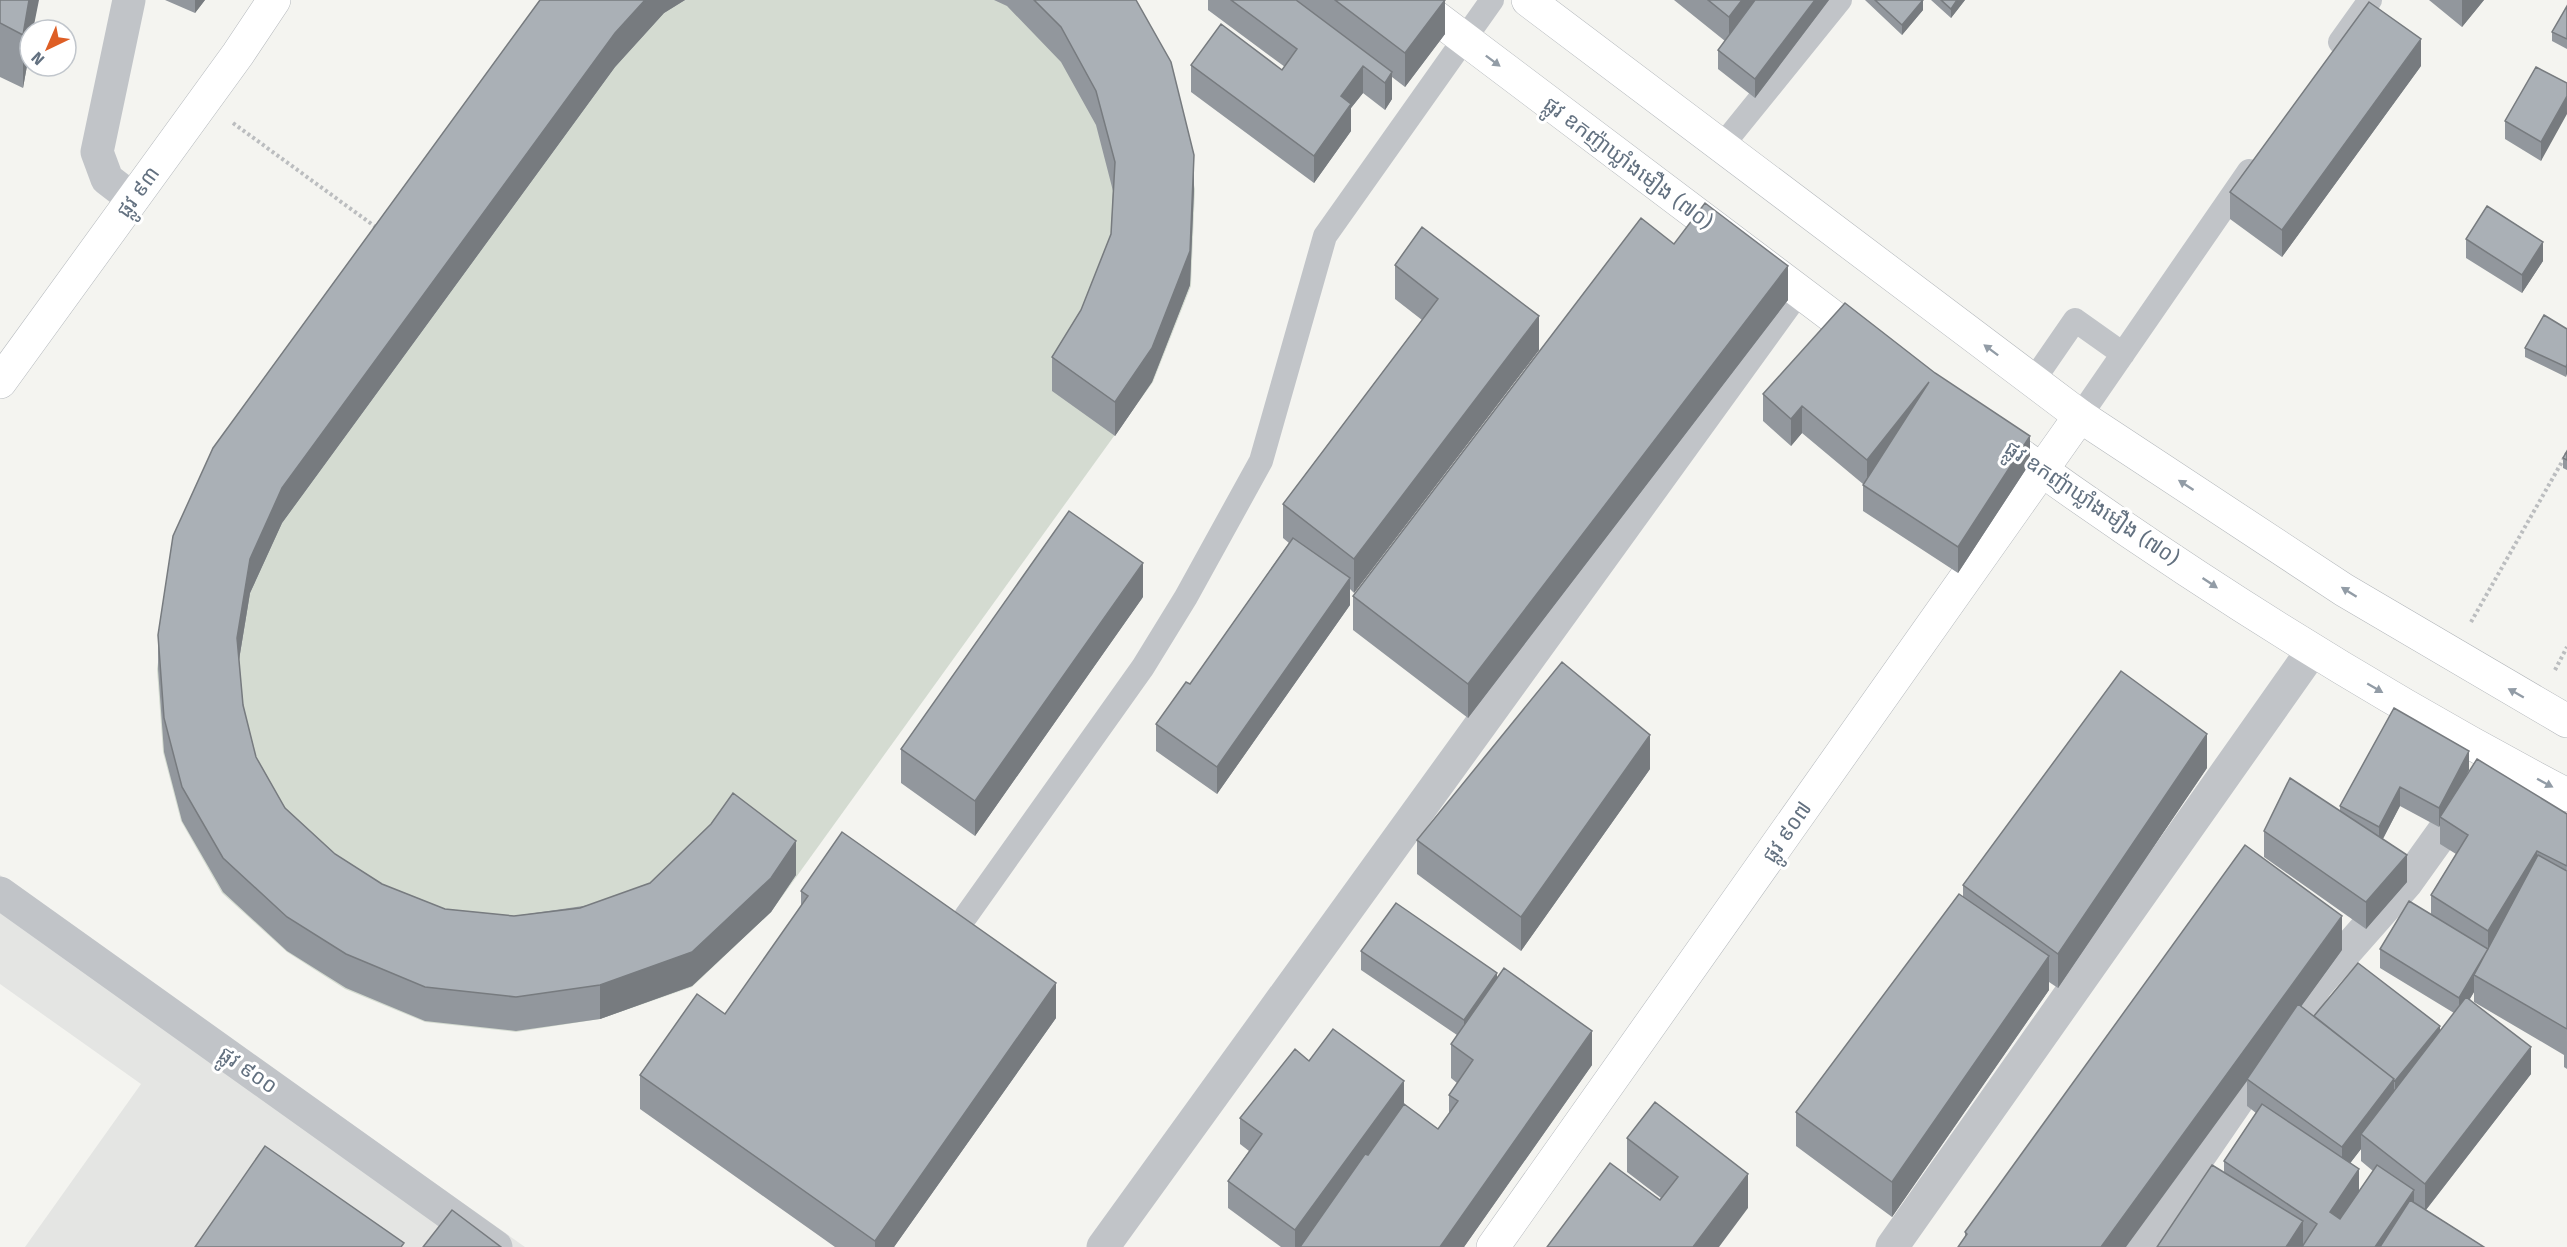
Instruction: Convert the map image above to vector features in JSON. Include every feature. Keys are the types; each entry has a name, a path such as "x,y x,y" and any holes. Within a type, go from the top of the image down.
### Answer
{"main road":[{"name":"ផ្លូវ ៩៣","path":"0,382 274,0"},
{"name":"ផ្លូវ ឧកញ៉ាឃ្លាំងមឿង (៧០)","path":"1413,0 1890,360"},
{"path":"1528,0 2080,416 2344,590 2452,656 2567,721"},
{"name":"ផ្លូវ ឧកញ៉ាឃ្លាំងមឿង (៧០)","path":"1966,416 2043,471 2312,651 2496,758 2567,795"},
{"name":"ផ្លូវ ៩០៧","path":"1492,1247 2080,416"}],"street":[{"path":"129,0 97,152 107,179 133,199"},
{"path":"1103,1247 1795,290"},
{"path":"1892,1247 2312,651"},
{"path":"2137,1247 2318,983 2407,882 2496,758"},
{"name":"ផ្លូវ ៩០០","path":"0,893 496,1247"}],"lane":[{"path":"966,916 1143,667 1186,597 1261,461 1325,236 1492,0"},
{"path":"1721,147 1840,0"},
{"path":"2330,58 2370,0"},
{"path":"2080,416 2261,154"},
{"path":"2033,381 2075,320 2122,354"}],"path":[{"path":"203,102 386,234"},
{"path":"2452,656 2567,453"}],"shaded area":[{"path":"567,0 1113,0 1171,95 1195,189 1191,286 1153,382 771,912 692,987 600,1019 516,1032 425,1022 345,989 287,952 222,893 181,821 163,752 157,669 172,570"},
{"path":"0,875 525,1247 25,1247 141,1084 0,984"}],"building":[{"path":"0,0 29,0 26,18 18,18 18,32 0,23"},
{"path":"540,0 645,0 615,33 282,488 250,559 237,638 243,705 256,757 285,808 335,854 382,884 445,909 514,916 580,908 650,883 711,824 733,793 796,841 771,878 692,952 600,985 516,997 425,987 346,954 287,917 223,858 182,787 164,718 158,635 173,536 213,448"},
{"path":"1034,0 1136,0 1171,62 1194,155 1190,251 1152,348 1115,402 1052,357 1081,310 1111,234 1115,162 1096,91 1061,27"},
{"path":"1231,0 1296,0 1392,72 1385,83 1363,66 1341,96 1351,104 1314,156 1191,65 1221,24 1282,70 1297,49"},
{"path":"1335,0 1445,0 1405,53"},
{"path":"1708,0 1742,0 1729,17"},
{"path":"1755,0 1815,0 1755,79 1718,50"},
{"path":"1875,0 1923,0 1902,25"},
{"path":"1941,0 1957,0 1951,9"},
{"path":"2369,2 2421,39 2282,230 2230,192"},
{"path":"2567,6 2567,39 2552,32"},
{"path":"2536,67 2567,83 2567,96 2541,142 2505,121"},
{"path":"1705,203 1788,266 1468,684 1353,596 1641,218 1674,244"},
{"path":"2487,206 2543,242 2522,275 2466,239"},
{"path":"1422,227 1539,316 1354,559 1283,504 1438,299 1395,265"},
{"path":"1845,303 1935,373 2030,436 1958,547 1863,485 1929,382 1867,460 1802,406 1791,419 1763,394"},
{"path":"2544,315 2567,329 2566,367 2525,348"},
{"path":"1069,511 1143,563 975,801 901,749"},
{"path":"1293,538 1350,578 1217,767 1156,724 1186,682 1190,684"},
{"path":"1562,662 1650,735 1521,917 1417,840"},
{"path":"2121,671 2207,734 2058,954 1963,885"},
{"path":"2394,708 2469,751 2439,808 2400,787 2379,827 2340,806"},
{"path":"2477,759 2567,814 2567,866 2537,851 2488,931 2431,895 2468,835 2440,817"},
{"path":"2290,778 2407,855 2366,902 2264,831"},
{"path":"842,832 1056,983 875,1241 640,1075 697,994 725,1014 808,896 801,891"},
{"path":"2245,845 2342,916 2101,1247 1958,1247 1967,1234 1965,1232"},
{"path":"2538,855 2567,871 2567,1029 2474,975"},
{"path":"1959,894 2049,956 1892,1182 1796,1112"},
{"path":"2409,901 2488,949 2459,998 2380,949"},
{"path":"1396,903 1497,973 1464,1020 1361,951"},
{"path":"2358,963 2440,1026 2395,1081 2314,1016"},
{"path":"1504,968 1592,1031 1440,1247 1300,1247 1365,1154 1368,1155 1404,1104 1438,1129 1458,1101 1449,1095 1473,1060 1451,1044"},
{"path":"2466,997 2531,1047 2425,1184 2361,1134"},
{"path":"2298,1004 2394,1079 2342,1147 2247,1079"},
{"path":"1333,1029 1404,1081 1295,1230 1228,1181 1262,1134 1240,1118 1295,1049 1309,1061"},
{"path":"1655,1102 1748,1174 1693,1247 1547,1247 1610,1163 1660,1200 1678,1177 1627,1138"},
{"path":"2262,1104 2359,1169 2330,1212 2340,1219 2377,1165 2414,1190 2375,1247 2302,1247 2317,1224 2224,1161"},
{"path":"265,1146 404,1243 401,1247 195,1247"},
{"path":"2212,1165 2303,1221 2286,1247 2157,1247"},
{"path":"2410,1200 2484,1247 2380,1247"},
{"path":"452,1210 501,1247 423,1247"}]}
